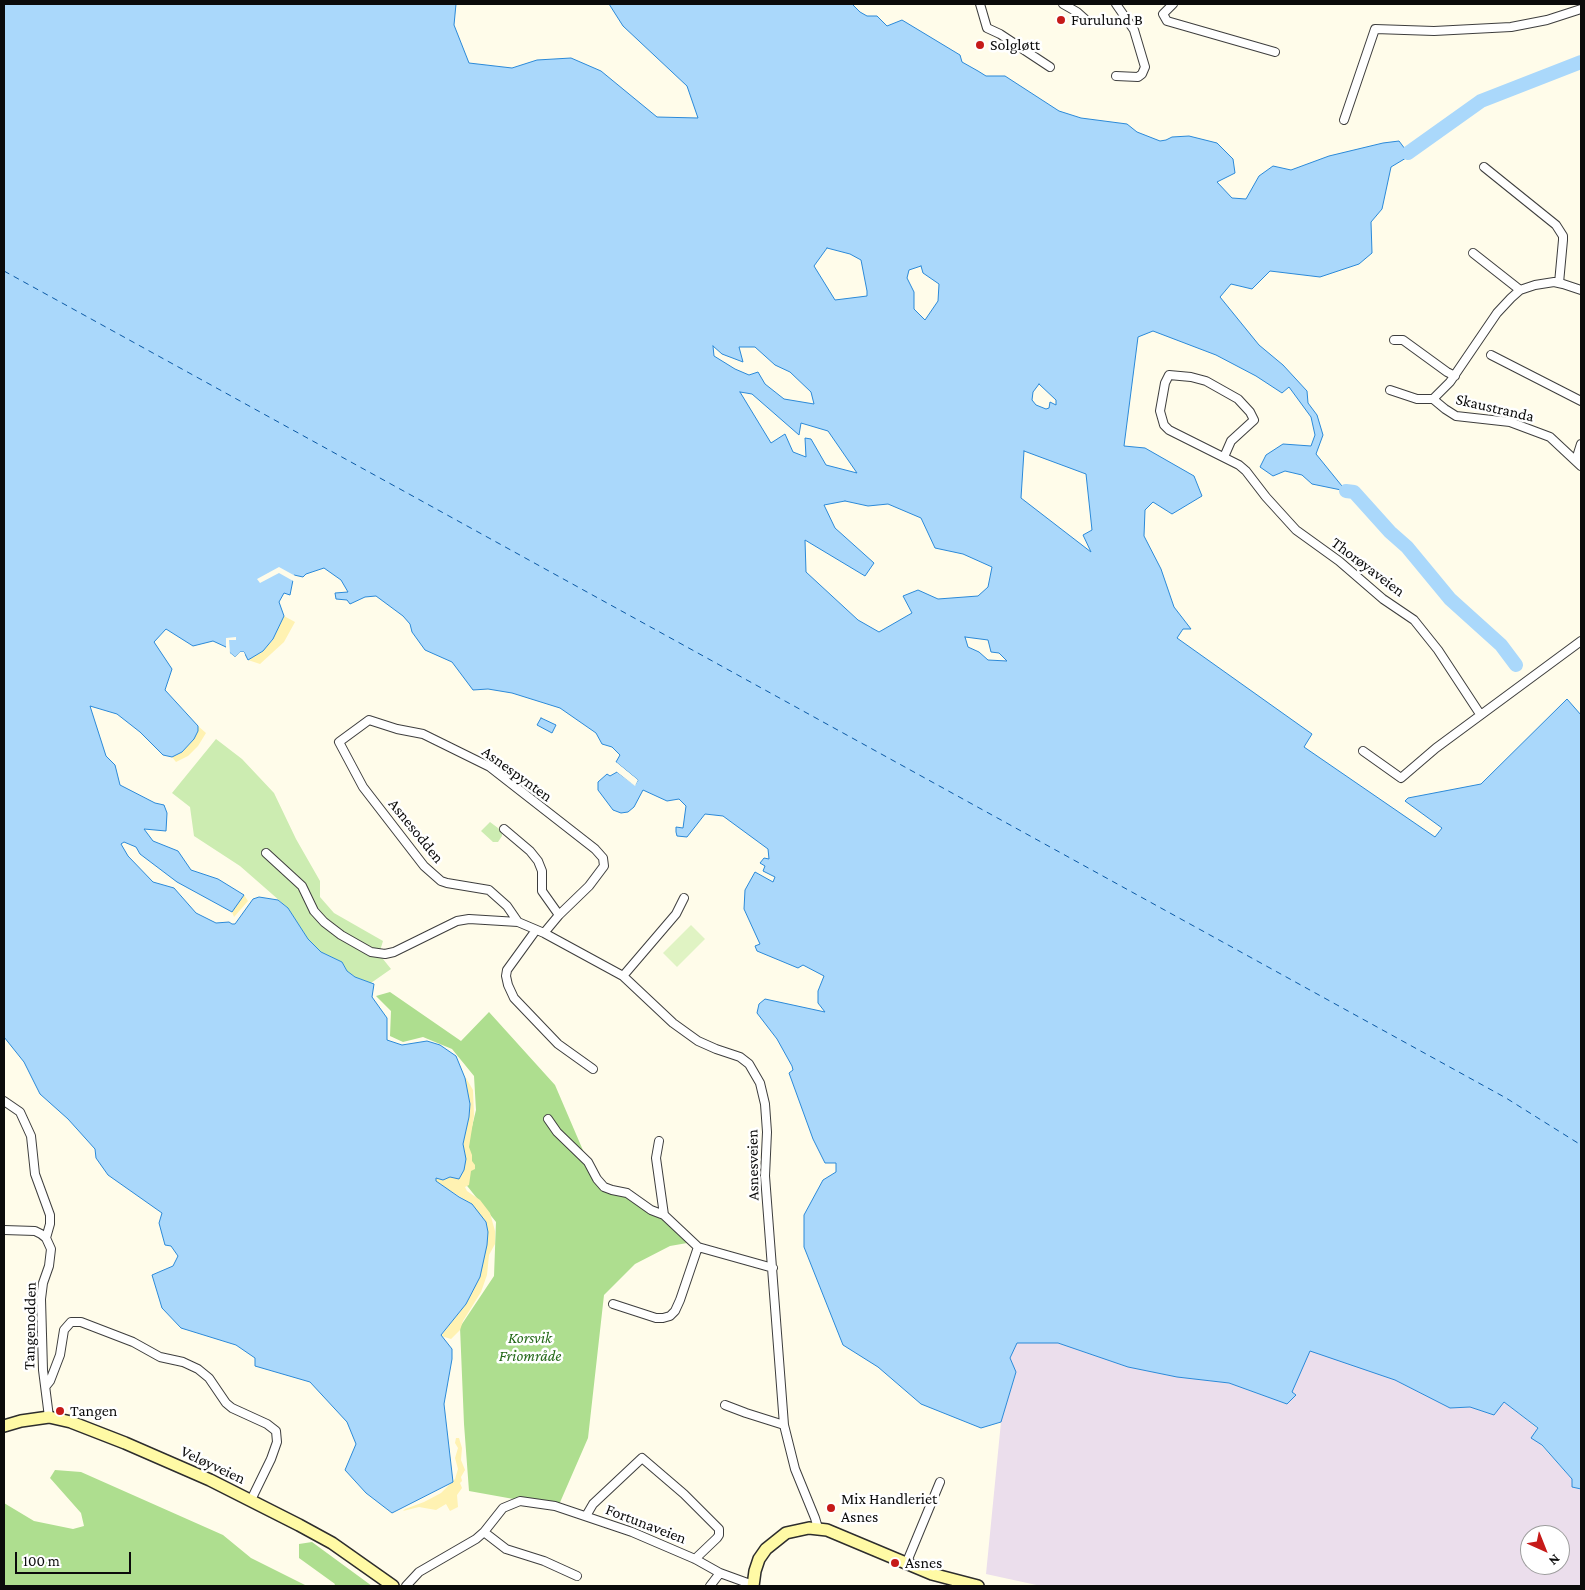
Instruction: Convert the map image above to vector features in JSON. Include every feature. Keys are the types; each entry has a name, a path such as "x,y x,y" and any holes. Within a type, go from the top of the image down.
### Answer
{"main road":[{"name":"Veløyveien","path":"4,1426 21,1421 49,1417 71,1422 125,1444 194,1473 251,1500 332,1543 393,1586"},
{"path":"753,1586 759,1559 777,1539 786,1533 797,1530 818,1528 844,1536 932,1574 978,1586"}],"street":[{"path":"980,4 987,28 1050,67"},
{"path":"1063,4 1086,20"},
{"path":"1116,4 1134,30 1145,67 1142,74 1138,77 1116,76"},
{"path":"1173,4 1163,14 1167,21 1275,52"},
{"path":"1344,120 1375,29 1434,31 1511,27 1547,20 1581,9"},
{"path":"1484,167 1552,220 1560,231 1563,240 1559,283"},
{"path":"1473,253 1520,290"},
{"name":"Skaustranda","path":"1433,399 1454,376 1497,313 1520,290 1541,284 1559,283 1581,290"},
{"name":"Skaustranda","path":"1394,340 1400,339 1408,342 1454,376"},
{"path":"1492,355 1581,401"},
{"name":"Thorøyaveien","path":"1224,457 1231,442 1254,420 1250,412 1238,398 1206,381 1184,376 1168,375 1160,411 1164,425 1169,430 1224,457 1246,471 1266,497 1296,530 1339,561 1377,594 1414,620 1438,650 1480,714"},
{"name":"Skaustranda","path":"1390,390 1417,399 1433,399 1458,417 1510,422 1547,435 1579,463"},
{"name":"Skaustranda","path":"1579,463 1581,444"},
{"path":"1363,751 1402,778 1436,748 1480,714 1581,642"},
{"name":"Asnespynten","path":"339,742 368,720 396,729 423,734 490,767 595,849 602,858 604,866 589,886 559,915 544,933"},
{"name":"Asnesodden","path":"339,742 363,787 424,866 435,877 447,883 489,890 507,906 518,922"},
{"path":"504,829 530,851 538,861 542,871 542,891 559,915"},
{"name":"Asnesveien","path":"266,853 302,886 314,911 324,922 341,935 378,954 394,952 457,921 518,922 544,933 623,976 686,1033 698,1041 740,1057 749,1064 755,1072 765,1104 767,1132 765,1176 784,1425 795,1469 816,1518 818,1528"},
{"path":"623,976 676,914 684,898"},
{"path":"536,930 507,970 508,986 514,998 558,1044 592,1069"},
{"name":"Tangenodden","path":"4,1101 20,1112 31,1136 35,1174 50,1215 50,1224 46,1238 52,1254 42,1283 41,1298 43,1370 49,1417"},
{"path":"548,1119 558,1132 588,1162 597,1180 604,1187 627,1193 651,1210 664,1215 698,1246 773,1268"},
{"path":"659,1141 656,1158 664,1215"},
{"path":"4,1230 35,1231 46,1238"},
{"path":"613,1304 656,1318 670,1316 675,1311 680,1300 698,1246"},
{"path":"46,1386 50,1381 60,1355 64,1330 71,1322 81,1322 160,1357 182,1362 198,1369 209,1378 226,1403 232,1408 267,1424 274,1429 277,1435 277,1442 271,1459 251,1500"},
{"path":"725,1405 784,1425"},
{"name":"Fortunaveien","path":"586,1516 593,1504 642,1458 684,1494 719,1529 717,1538 695,1559"},
{"path":"906,1564 940,1482"},
{"name":"Fortunaveien","path":"406,1586 419,1572 476,1539 503,1508 520,1500 555,1506 656,1541 695,1559 720,1574 753,1586"},
{"path":"484,1532 506,1549 544,1561 577,1576"},
{"path":"710,1586 720,1574"}],"shaded area":[{"path":"1016,1343 1058,1343 1128,1367 1177,1377 1229,1383 1287,1404 1296,1395 1292,1392 1310,1350 1395,1380 1450,1408 1470,1407 1494,1415 1504,1402 1538,1429 1541,1445 1572,1479 1572,1487 1581,1489 1581,1586 1041,1586 986,1574 1001,1422 1016,1373 1010,1358"}],"green space":[{"path":"216,739 242,759 274,793 296,839 320,881 320,897 334,913 383,941 379,954 391,969 371,983 355,977 347,971 342,962 321,952 308,939 288,908 240,866 194,836 190,807 172,793"},
{"path":"490,822 502,831 502,836 498,842 493,842 481,831"},
{"path":"691,925 705,939 677,967 663,953"},
{"name":"Korsvik Friområde","path":"390,992 461,1041 489,1012 555,1085 588,1162 607,1189 623,1191 664,1215 693,1242 670,1246 635,1264 604,1295 588,1438 558,1507 469,1491 460,1327 494,1276 496,1222 460,1177 476,1110 474,1076 452,1049 423,1037 403,1042 390,1036 391,1011 376,996"},
{"path":"55,1470 81,1472 223,1535 251,1558 307,1586 4,1586 4,1503 34,1521 73,1529 84,1526 81,1513 50,1478"},
{"path":"312,1542 372,1586 334,1586 335,1584 299,1558 299,1544"}],"sand":[{"path":"284,616 295,622 284,642 260,664 248,660 263,651 273,640"},
{"path":"198,726 206,733 198,746 188,756 176,762 172,757 182,752 194,739"},
{"path":"244,895 248,901 234,917 232,912"},
{"path":"465,1078 473,1090 474,1116 469,1147 475,1169 471,1171 469,1185 465,1187 467,1191 480,1200 490,1213 495,1231 495,1244 489,1255 487,1275 481,1292 463,1321 460,1330 451,1339 441,1336 466,1304 480,1277 472,1204 436,1181 436,1178 443,1180 450,1177 466,1159 463,1144 470,1104"},
{"path":"456,1438 459,1438 462,1448 461,1460 465,1470 460,1483 462,1488 457,1495 458,1507 450,1511 446,1504 436,1510 419,1507 403,1511 441,1493 455,1479 458,1469 455,1458 458,1448 455,1443"}],"water":[{"path":"4,4 456,4 454,25 469,63 512,68 537,60 571,58 601,71 657,117 698,118 687,86 623,26 609,4 852,4 867,16 877,16 887,26 902,20 960,55 962,62 986,76 1005,76 1059,111 1081,118 1127,124 1137,132 1160,141 1172,137 1189,136 1217,143 1233,159 1235,173 1217,182 1232,198 1246,199 1259,176 1273,166 1291,170 1329,156 1399,141 1408,153 1406,158 1391,167 1382,209 1371,222 1372,253 1359,264 1320,277 1270,271 1252,289 1231,284 1220,297 1259,345 1283,365 1307,391 1308,403 1317,415 1323,435 1316,454 1346,491 1312,484 1302,475 1285,471 1273,476 1260,467 1266,455 1283,444 1311,446 1315,435 1311,417 1289,387 1282,393 1256,376 1216,355 1153,331 1138,337 1124,446 1145,448 1194,476 1202,496 1172,514 1153,502 1145,510 1144,536 1161,569 1174,607 1191,629 1183,629 1177,638 1312,734 1304,747 1435,837 1442,828 1405,801 1408,798 1481,784 1567,699 1581,715 1581,1489 1572,1487 1572,1479 1542,1445 1531,1438 1538,1428 1504,1402 1494,1415 1470,1407 1450,1408 1395,1380 1310,1351 1292,1392 1296,1395 1287,1404 1229,1383 1177,1377 1128,1367 1058,1343 1017,1343 1010,1358 1016,1372 1001,1422 981,1428 921,1404 878,1367 843,1345 804,1247 804,1215 823,1180 836,1172 836,1163 825,1163 813,1139 789,1073 793,1070 792,1066 777,1039 757,1013 759,1004 765,999 825,1012 818,1003 818,991 824,976 803,965 798,968 757,951 755,946 760,944 744,909 745,890 755,872 773,882 775,877 763,871 765,866 760,863 764,858 769,859 768,849 723,816 705,814 687,837 677,836 676,827 683,828 686,806 679,799 667,801 643,790 634,807 628,812 621,813 613,810 598,790 598,782 607,774 610,776 617,772 635,785 638,780 616,762 620,755 612,747 602,744 596,733 560,708 512,693 488,689 473,690 452,662 425,650 412,632 410,624 403,616 376,596 365,597 350,604 347,600 336,599 335,593 348,592 341,580 324,568 306,574 303,577 294,575 290,595 284,593 279,602 284,616 273,639 263,651 248,660 244,652 240,652 235,657 226,647 213,641 193,646 166,629 154,642 172,669 165,690 198,726 194,739 182,752 172,757 163,755 140,732 117,714 90,706 106,756 115,765 120,785 155,803 164,805 167,813 166,831 144,829 153,841 178,851 191,870 218,879 244,895 232,912 177,882 140,854 136,847 124,842 121,844 128,856 153,882 174,888 196,913 216,923 229,922 235,924 253,899 259,897 278,900 288,908 308,939 321,952 342,962 347,971 355,977 374,984 372,997 387,1018 387,1040 402,1045 427,1041 440,1045 456,1056 465,1078 470,1104 463,1144 466,1159 464,1170 459,1179 450,1177 443,1180 436,1178 436,1181 472,1204 486,1222 488,1232 480,1277 466,1304 441,1335 452,1349 444,1404 453,1482 392,1513 366,1493 345,1470 356,1444 347,1422 310,1382 255,1366 255,1358 236,1345 181,1328 162,1308 152,1275 173,1266 178,1256 171,1246 165,1245 159,1223 162,1213 108,1175 96,1158 95,1149 68,1119 40,1094 24,1062 4,1037","holes":["827,248 850,254 861,260 867,291 867,296 835,300 814,266","921,266 923,273 939,284 938,301 925,320 914,309 914,292 907,278 909,270","713,346 722,354 743,362 739,347 755,347 775,365 790,372 811,392 814,404 784,399 765,384 758,372 749,375 714,356","1039,384 1056,400 1056,405 1050,402 1049,408 1046,409 1036,405 1032,400 1033,392","740,392 752,394 799,435 801,423 828,431 857,473 826,465 811,439 805,438 806,457 793,452 785,434 771,443","1024,451 1086,474 1092,530 1083,535 1091,552 1021,498","845,501 868,506 888,504 921,518 935,548 963,554 992,567 988,587 978,596 938,599 918,590 903,596 912,613 879,632 858,620 806,572 805,540 865,576 874,563 835,528 824,505","965,637 988,640 991,652 999,653 1007,661 988,660 979,652 968,647"]},
{"path":"541,718 556,725 552,733 537,725"}],"pier":[{"path":"279,567 299,578 296,578 295,582 279,573 260,583 257,579"},
{"path":"236,637 236,640 229,640 230,653 235,657 240,652 244,652 245,655 241,655 235,660 226,652 226,638"},
{"path":"616,762 638,780 635,786 617,772 617,770 635,781 617,766"}],"waterway":[{"path":"1408,153 1481,101 1581,62"},
{"path":"1346,491 1354,492 1390,532 1407,547 1450,599 1501,645 1516,665"}],"ferry route":[{"path":"4,271 1506,1098 1581,1145"}],"place":[{"name":"Furulund B","path":"1061,20"},
{"name":"Solgløtt","path":"980,45"},
{"name":"Tangen","path":"60,1411"},
{"name":"Mix Handleriet Asnes","path":"831,1508"},
{"name":"Asnes","path":"895,1563"}]}
